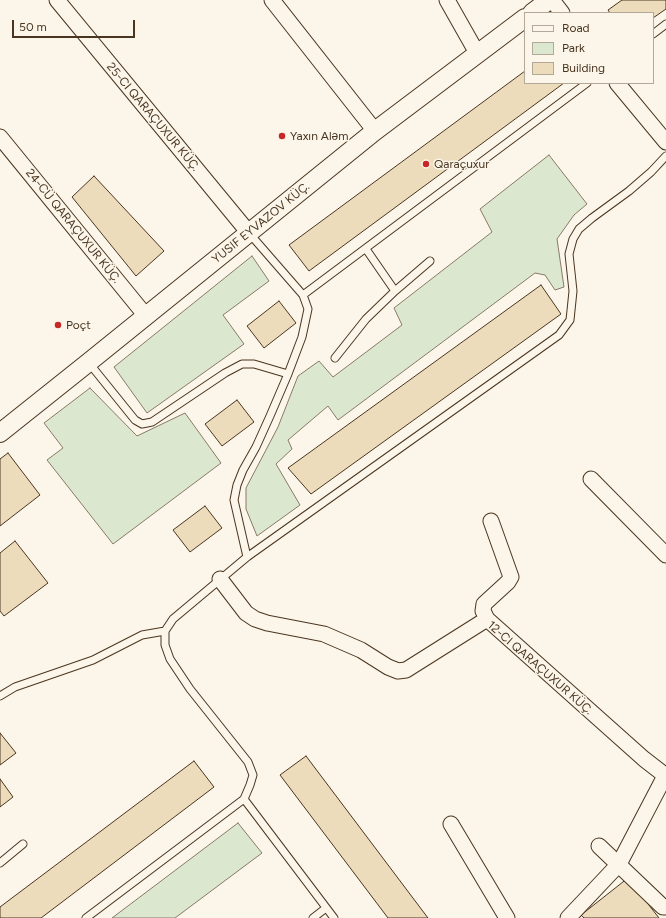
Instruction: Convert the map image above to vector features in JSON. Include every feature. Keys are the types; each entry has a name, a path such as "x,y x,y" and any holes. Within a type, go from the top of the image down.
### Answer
{"street":[{"name":"25-CI QARAÇUXUR KÜÇ.","path":"57,0 249,233"},
{"path":"272,0 375,131"},
{"path":"446,0 477,54"},
{"path":"533,12 551,0 561,12"},
{"name":"YUSIF EYVAZOV KÜÇ.","path":"0,432 375,131 524,19"},
{"path":"619,84 666,142"},
{"name":"24-CÜ QARAÇUXUR KÜÇ.","path":"0,137 146,316"},
{"path":"591,479 666,555"},
{"path":"487,619 483,611 484,604 508,582 511,577 491,522"},
{"name":"12-CI QARAÇUXUR KÜÇ.","path":"220,579 246,613 255,619 267,623 324,634 361,650 388,667 398,671 406,670 487,619 644,759 666,775 619,864 568,918"},
{"path":"451,824 507,918"},
{"path":"599,846 663,907 666,907"}],"lane":[{"path":"654,33 666,24"},
{"path":"303,295 586,84"},
{"path":"86,918 244,799 253,775 248,762 190,689 170,659 165,645 165,631 173,619 247,558 559,335 570,320 573,291 569,254 573,238 579,229 646,177 666,156"},
{"path":"247,558 234,500 237,485 243,470 256,447 288,374 306,324 308,309 303,295 249,233"},
{"path":"366,248 395,291"},
{"path":"335,358 366,319 430,260"},
{"path":"89,362 134,420 142,424 152,422 242,364 254,364 288,374"},
{"path":"0,696 15,687 94,660 142,635 165,631"},
{"path":"244,799 334,918"},
{"path":"0,862 23,844"},
{"path":"313,918 326,908"}],"green space":[{"path":"549,155 587,204 574,215 557,239 564,287 555,290 545,275 535,273 338,420 328,406 288,440 292,449 276,464 300,505 257,536 246,509 246,488 278,427 298,376 319,361 333,377 402,325 394,308 492,232 480,209"},
{"path":"252,256 269,281 223,315 244,344 147,413 114,367"},
{"path":"90,388 137,436 185,413 221,463 113,544 47,460 63,448 44,423"},
{"path":"238,823 262,853 175,918 112,918"}],"building":[{"path":"622,0 666,0 666,9 654,17 654,12 609,12 608,10"},
{"name":"Qaraçuxur","path":"524,72 524,84 563,84 309,271 289,245"},
{"path":"94,176 164,251 136,276 72,197"},
{"path":"541,285 561,314 311,494 288,468"},
{"path":"279,301 296,323 264,348 247,326"},
{"path":"237,400 254,422 222,446 205,424"},
{"path":"8,453 40,495 0,526 0,459"},
{"path":"205,506 222,528 190,552 173,530"},
{"path":"15,541 48,583 4,616 0,611 0,553"},
{"path":"0,733 16,753 0,765"},
{"path":"306,756 428,918 388,918 280,775"},
{"path":"194,761 214,787 41,918 0,918 0,907"},
{"path":"0,779 13,797 0,807"},
{"path":"628,878 659,918 584,918 581,915"}],"place":[{"name":"Yaxın Aləm","path":"282,136"},
{"name":"Qaraçuxur","path":"426,164"},
{"name":"Poçt","path":"58,325"}]}
